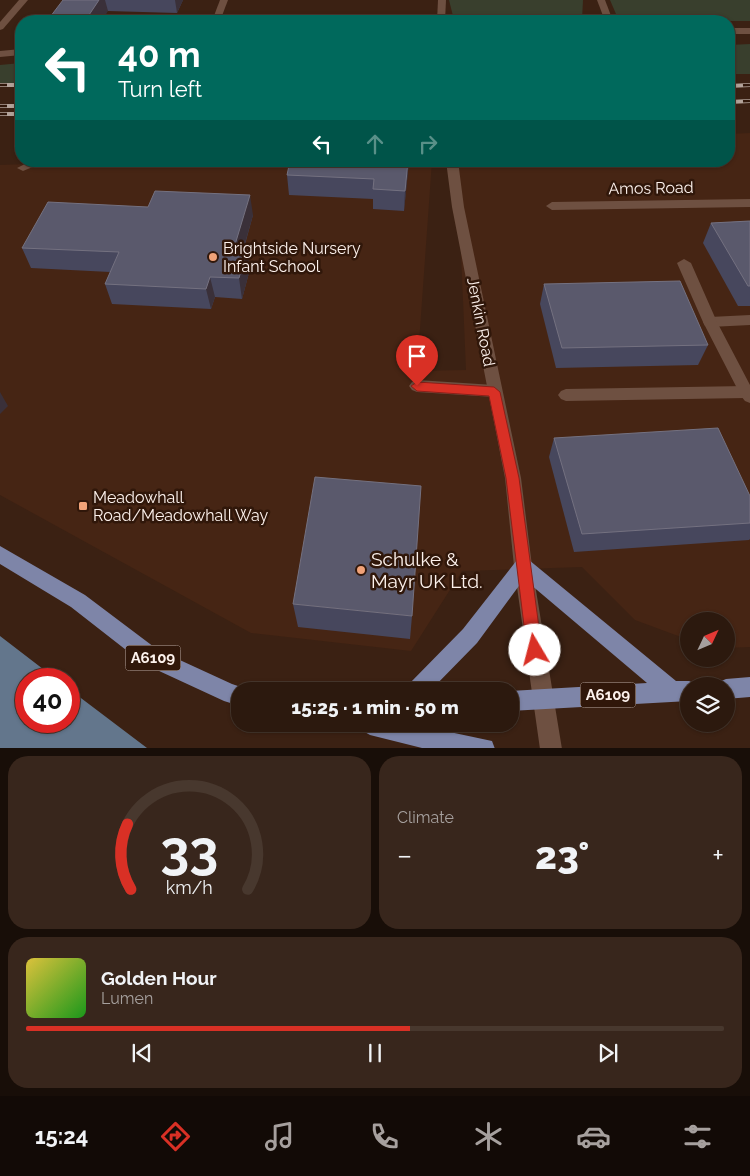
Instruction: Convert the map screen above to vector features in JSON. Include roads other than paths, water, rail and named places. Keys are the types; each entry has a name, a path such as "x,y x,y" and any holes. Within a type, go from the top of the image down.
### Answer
{"main road":[{"name":"A6109","path":"0,554 78,601 151,657 231,694"},
{"path":"425,682 470,636 522,566 680,690"},
{"path":"735,688 750,687"},
{"name":"A6109","path":"519,700 680,691"},
{"path":"402,732 463,747 484,748"}],"street":[{"path":"0,26 24,0"},
{"path":"218,15 224,0"},
{"path":"441,15 442,0"},
{"path":"601,0 607,15"},
{"path":"735,31 750,31"},
{"path":"0,54 15,53"},
{"name":"Jenkin Road","path":"453,167 458,207 494,392 513,478 522,566 551,748"},
{"name":"Amos Road","path":"552,206 750,203"},
{"path":"566,395 748,395 710,322 684,263"},
{"path":"710,322 750,320"},
{"path":"417,386 494,392"}],"water":[{"path":"0,636 42,668 15,668 15,733 80,733 80,697 147,748 0,748"}],"railway":[{"path":"0,85 15,85"},
{"path":"735,86 750,85"},
{"path":"735,102 750,101"},
{"path":"0,106 15,106"},
{"path":"0,114 15,114"}],"place":[{"name":"Brightside Nursery Infant School","path":"213,257"},
{"name":"Meadowhall Road/Meadowhall Way","path":"83,506"},
{"name":"Schulke & Mayr UK Ltd.","path":"361,570"}]}
